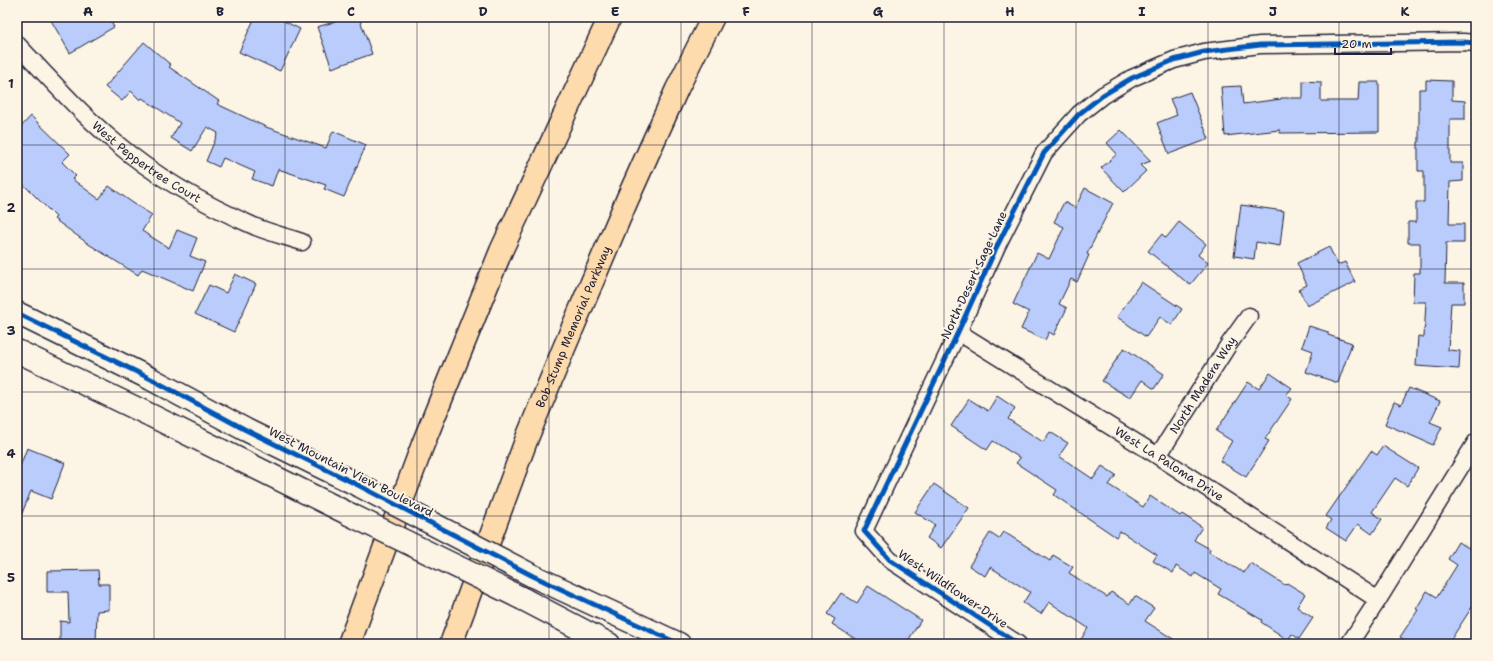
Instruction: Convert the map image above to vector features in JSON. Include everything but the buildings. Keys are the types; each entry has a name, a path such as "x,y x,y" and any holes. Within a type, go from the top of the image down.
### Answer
{"highway":[{"path":"348,644 423,444 501,251 610,17"},
{"name":"Bob Stump Memorial Parkway","path":"452,644 527,438 564,348 627,200 677,89 713,17"}],"street":[{"name":"North Desert Sage Lane","path":"864,531 997,246 1044,153 1079,114 1103,95 1132,78 1174,60 1204,52 1260,45 1463,42 1476,44"},
{"name":"West Peppertree Court","path":"17,44 88,118 116,144 152,170 191,194 257,227 302,242"},
{"name":"West Mountain View Boulevard","path":"17,312 151,379 246,430 356,484 533,576 679,644"},
{"name":"North Madera Way","path":"1158,456 1249,316"},
{"name":"West La Paloma Drive","path":"958,332 1158,456 1378,600"},
{"path":"17,351 155,417 609,644"},
{"path":"1349,644 1476,442"},
{"name":"West Wildflower Drive","path":"864,531 890,560 1018,644"}],"cycle path":[{"path":"1018,644 890,560 864,531 997,246 1044,153 1079,114 1103,95 1132,78 1174,60 1204,52 1260,45 1476,43"},
{"path":"17,313 151,379 246,430 356,484 533,576 679,644"}]}
